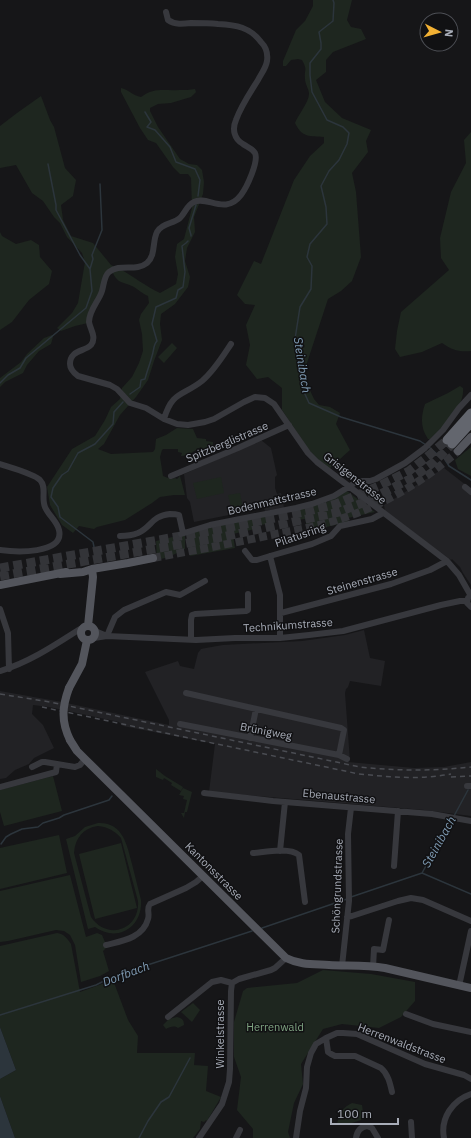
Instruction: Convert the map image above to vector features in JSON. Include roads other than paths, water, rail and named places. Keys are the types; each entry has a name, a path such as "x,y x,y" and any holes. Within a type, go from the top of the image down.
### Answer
{"highway":[{"path":"452,445 471,413"},
{"path":"452,445 471,423"}],"main road":[{"path":"452,445 471,437"},
{"path":"0,585 60,574 82,572 153,558"},
{"name":"Kantonsstrasse","path":"92,569 88,633 82,664 69,688 63,714 65,730 77,751 85,760 286,958 301,964 373,967 393,970 471,988"}],"street":[{"name":"Grisigenstrasse","path":"166,12 168,20 175,24 207,23 242,27 253,33 266,49 267,57 264,70 238,116 234,129 236,138 253,150 256,156 256,163 243,192 236,200 225,204 217,204 200,200 192,202 178,219 158,230 152,255 146,264 138,267 118,268 109,272 105,278 102,293 91,313 90,324 93,342 88,347 75,353 70,360 71,368 76,374 110,385 117,389 130,403 146,408 164,419 177,424 196,425 214,419 252,398 262,397 268,399 274,404 308,453 317,462 447,561 459,574 470,600"},
{"path":"164,419 173,399 202,381 210,373 230,344"},
{"name":"Bodenmattstrasse","path":"120,536 138,533 158,516 179,515 182,533 210,525 326,500 358,481 370,481 376,479 406,463 427,446 443,430 463,403 471,395"},
{"name":"Spitzberglistrasse","path":"172,476 289,425"},
{"path":"0,464 33,476 41,481 44,488 44,506 58,526 60,532 58,540 52,546 28,551 0,550"},
{"path":"465,486 471,492"},
{"name":"Pilatusring","path":"246,551 252,560 257,560 312,544 331,536 340,526 372,519 383,513"},
{"path":"270,556 280,595 280,638"},
{"name":"Steinenstrasse","path":"281,613 391,584 430,570 447,561"},
{"path":"107,636 108,630 115,617 124,610 166,592 180,595 205,581"},
{"path":"191,640 192,615 246,611 248,610 248,594"},
{"name":"Technikumstrasse","path":"88,633 107,636 191,640 280,638 343,631 441,605 470,600"},
{"path":"0,609 8,633 9,669"},
{"path":"0,672 42,653 73,634 88,633"},
{"path":"186,693 344,730 339,755"},
{"path":"250,738 256,709"},
{"name":"Brünigweg","path":"180,724 339,755 347,759"},
{"path":"32,767 44,762 75,767 80,765 85,760"},
{"path":"0,787 56,772 57,764"},
{"name":"Ebenaustrasse","path":"204,794 398,812 471,821"},
{"path":"280,851 285,802"},
{"name":"Schöngrundstrasse","path":"342,966 349,898 348,834 351,808"},
{"path":"394,866 398,812"},
{"path":"253,853 280,851 296,853 299,855 305,902"},
{"path":"106,945 131,939 137,935 144,928 149,919 148,908 150,904 186,888 203,876"},
{"path":"347,917 411,898 423,900 471,921"},
{"path":"373,967 374,949 383,950 389,920"},
{"path":"459,986 471,932"},
{"path":"168,1017 212,982 221,980 232,983 239,979 271,970 286,958"},
{"name":"Winkelstrasse","path":"199,1138 222,1104 229,1082 232,983"},
{"path":"406,1014 433,1024 471,1032"},
{"name":"Herrenwaldstrasse","path":"326,1038 338,1033 357,1034 425,1064 471,1078"},
{"path":"296,1138 300,1111 306,1088 308,1059 316,1044 326,1038 328,1052 331,1054 335,1056 355,1056 381,1068 389,1079 392,1092"},
{"path":"444,1138 443,1134 445,1120 450,1108 460,1098 471,1094"},
{"path":"411,1122 412,1138"},
{"path":"356,1138 358,1131 367,1126 372,1128 378,1138"},
{"path":"236,1138 240,1130"}],"waterway":[{"name":"Steinibach","path":"333,0 333,21 319,32 321,49 310,63 312,92 327,120 343,127 349,133 347,144 339,160 329,171 321,186 326,207 327,224 310,244 307,257 312,266 311,289 300,307 295,339 297,354 300,361 304,392 309,403 341,417 420,441 426,445"},
{"path":"145,112 151,122 147,127 155,130 170,147 176,162 195,169 200,180 198,196"},
{"path":"48,164 56,210 80,255 90,269"},
{"path":"0,383 8,375 20,368 26,358 86,308 92,291 90,269 93,259 92,255 102,230 100,184"},
{"path":"191,236 189,228 196,205"},
{"path":"130,394 140,387 141,380 145,379 154,346 157,341 152,324 156,307 176,298 178,290 183,287 185,272 182,246 188,241"},
{"path":"94,547 93,542 60,517 58,507 51,497 53,488 62,475 68,471 78,453 95,444 113,424 114,412 123,402"},
{"name":"Steinibach","path":"429,447 444,458 449,466 471,480"},
{"name":"Steinibach","path":"454,816 468,790"},
{"path":"1,844 6,837 22,829 38,827 43,823 64,815 109,800 112,796"},
{"name":"Steinibach","path":"422,873 452,819"},
{"name":"Dorfbach","path":"351,897 422,873 471,894"},
{"name":"Dorfbach","path":"262,928 347,899"},
{"name":"Dorfbach","path":"0,1015 96,985 129,971 252,931"},
{"path":"139,1138 161,1102 169,1097 190,1058"}],"tunnel":[{"path":"0,568 221,529 336,504 381,485 409,471 447,440"},
{"path":"0,576 222,537 339,512 365,502 414,477 434,462 452,444"},
{"path":"153,558 224,545 331,522 372,507 403,491 445,462 458,451"}],"railway":[{"path":"0,694 50,702 360,767 416,770 471,767"},
{"path":"42,707 359,774 394,777 428,777 451,774"},
{"path":"451,777 471,776"}],"park label":[{"name":"Herrenwald","path":"275,1027"}]}
